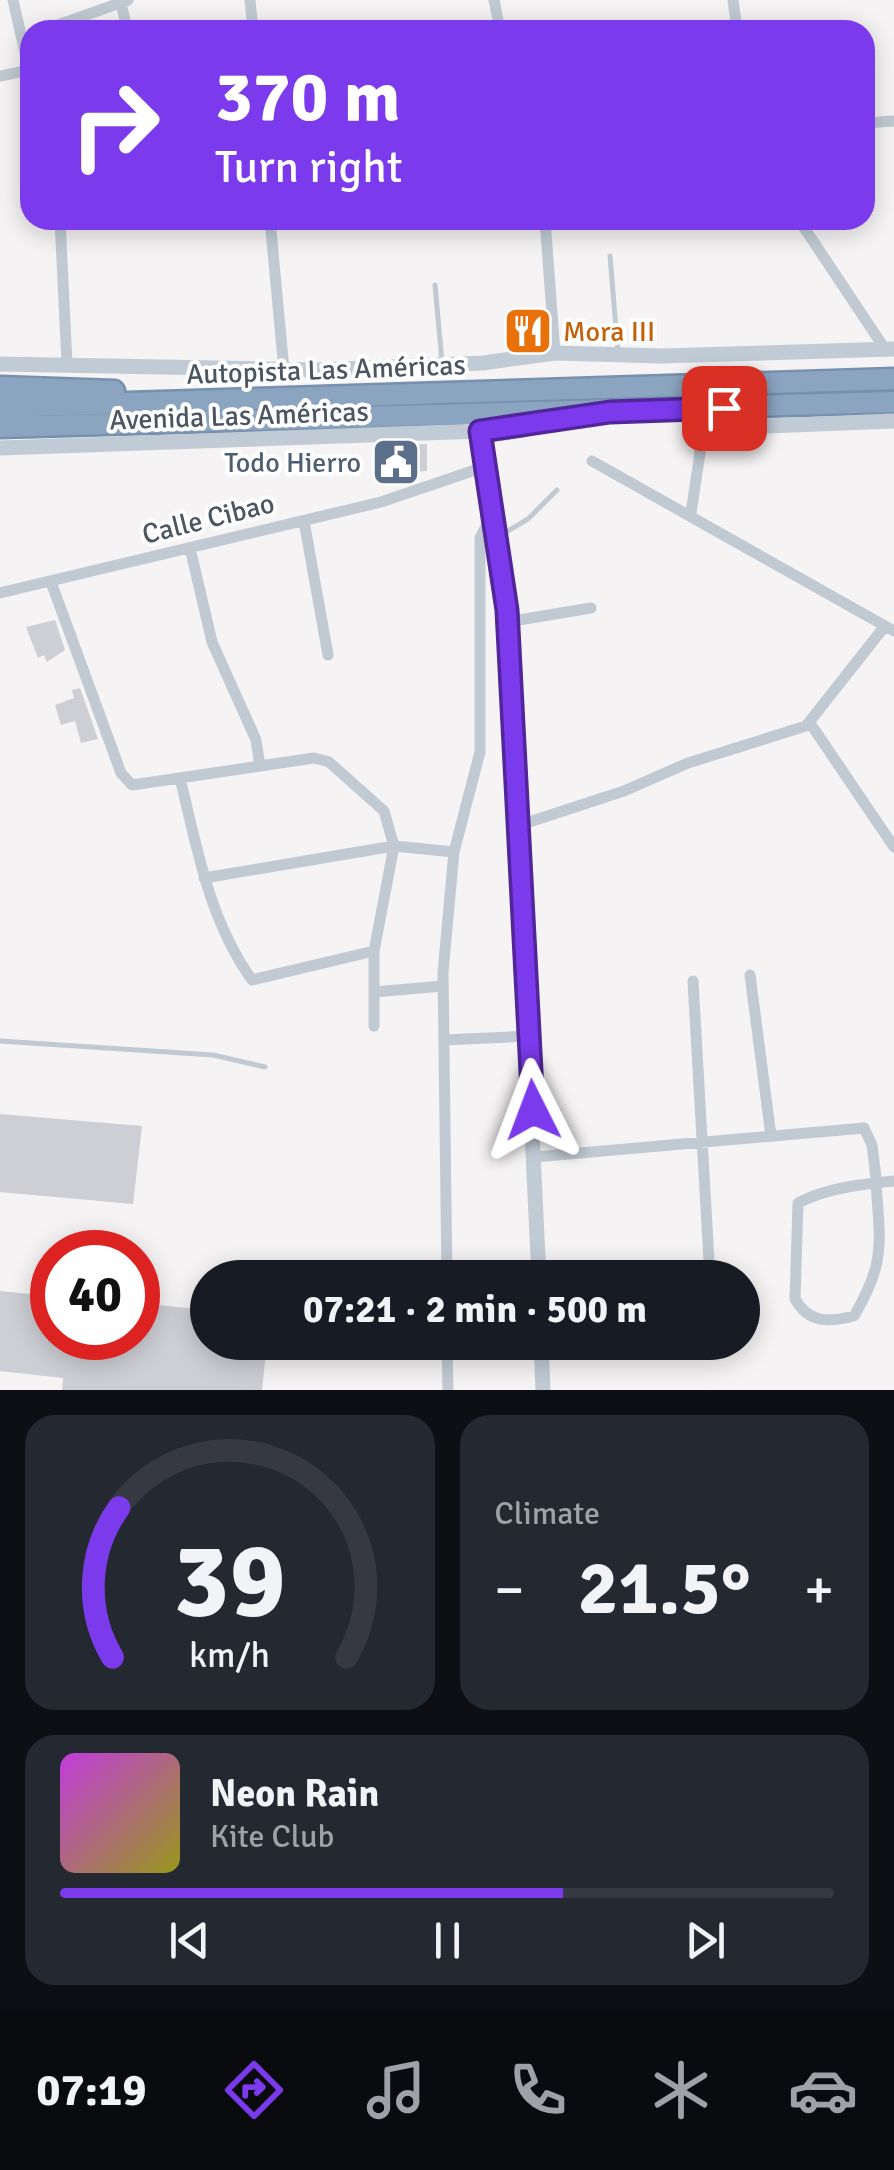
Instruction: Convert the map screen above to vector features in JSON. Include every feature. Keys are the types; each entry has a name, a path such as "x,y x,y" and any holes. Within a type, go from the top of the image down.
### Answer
{"highway":[{"name":"Autopista Las Américas","path":"0,407 894,379"},
{"path":"0,388 266,398"},
{"name":"Autopista Las Américas","path":"0,428 610,412 693,419 894,402"},
{"path":"480,431 610,412"}],"street":[{"path":"72,20 124,1"},
{"path":"60,230 67,363"},
{"path":"271,230 284,370"},
{"path":"545,230 555,353"},
{"path":"805,230 890,349"},
{"name":"Avenida Las Américas","path":"0,364 284,370 442,366 555,353 619,356 890,349"},
{"path":"691,513 700,454 693,419 894,422"},
{"path":"480,431 508,622 538,1260"},
{"name":"Avenida Las Américas","path":"0,448 480,431"},
{"path":"520,825 810,723 889,629 691,513 592,462"},
{"name":"Calle Cibao","path":"0,593 381,502 484,467"},
{"path":"446,1260 443,986 454,852 480,752 480,538 492,515"},
{"path":"304,520 328,655"},
{"path":"190,548 212,642 256,740 260,766"},
{"path":"51,582 121,773 132,786 314,758 329,762 384,812 394,846 374,951 374,1026"},
{"path":"508,622 591,608"},
{"path":"810,723 894,847"},
{"path":"180,778 219,922 252,980 374,951"},
{"path":"204,878 394,846 454,852"},
{"path":"750,975 772,1136"},
{"path":"693,981 709,1260"},
{"path":"374,992 443,986"},
{"path":"444,1040 529,1036"},
{"path":"535,1156 864,1128 872,1145 876,1183 877,1277 854,1316 827,1323 802,1312 795,1299 798,1203 812,1196 876,1183 894,1182"},
{"path":"447,1360 448,1390"},
{"path":"542,1360 543,1390"}],"lane":[{"path":"610,256 619,356"},
{"path":"436,285 442,366"},
{"path":"498,537 528,520 557,490"},
{"path":"0,1040 213,1055 265,1068"}],"building":[{"name":"Mora III","path":"541,308 544,343 514,347 511,310"},
{"path":"427,444 427,471 403,472 404,483 389,484 388,446"},
{"path":"55,620 65,650 47,662 44,655 38,658 26,627"},
{"path":"80,688 98,739 81,743 75,721 61,725 55,705 74,698 72,690"},
{"path":"0,1114 142,1126 133,1204 0,1192"},
{"path":"0,1291 30,1294 30,1360 160,1360 160,1305 190,1308 190,1360 265,1360 262,1390 62,1390 63,1378 0,1371"}],"place":[{"name":"Mora III","path":"528,331"},
{"name":"Todo Hierro","path":"396,462"}],"route":[{"path":"533,1110 507,610 480,431 610,412 724,408"}]}
